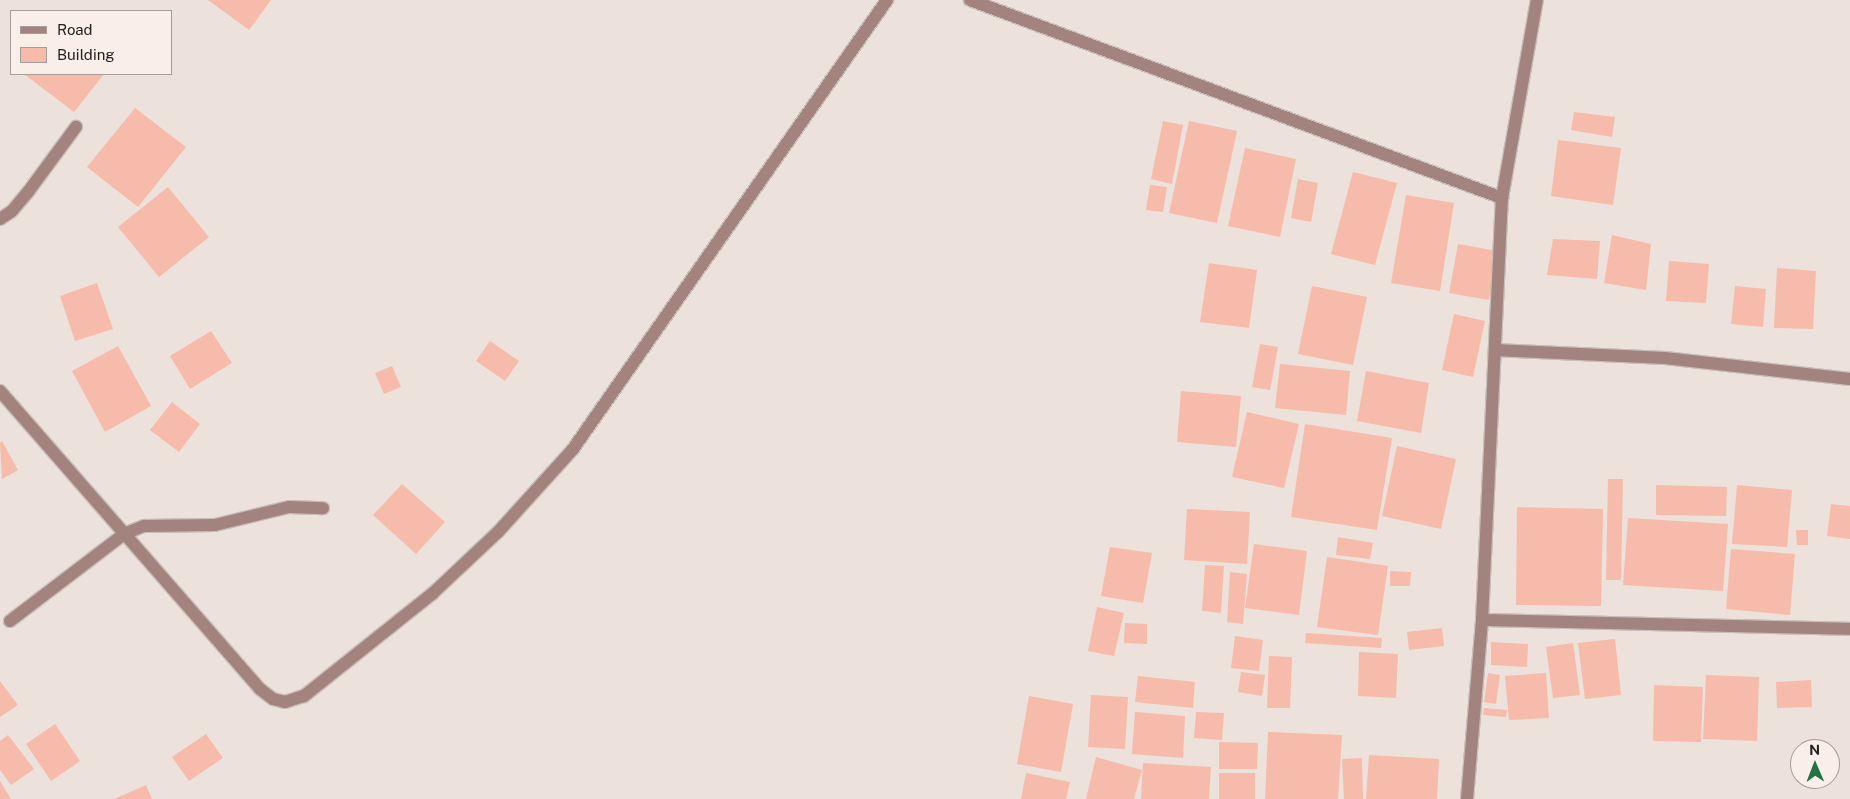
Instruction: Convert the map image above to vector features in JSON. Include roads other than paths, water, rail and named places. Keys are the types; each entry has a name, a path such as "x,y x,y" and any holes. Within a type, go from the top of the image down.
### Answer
{"street":[{"path":"0,391 260,689 273,699 285,702 304,696 432,594 498,532 573,449 887,0"},
{"path":"970,0 1502,198"},
{"path":"1467,799 1482,620 1502,198 1537,0"},
{"path":"0,219 22,198 76,127"},
{"path":"1495,350 1665,358 1850,379"},
{"path":"10,620 124,534 144,526 215,525 289,507 323,508"},
{"path":"1482,620 1850,629"}]}
